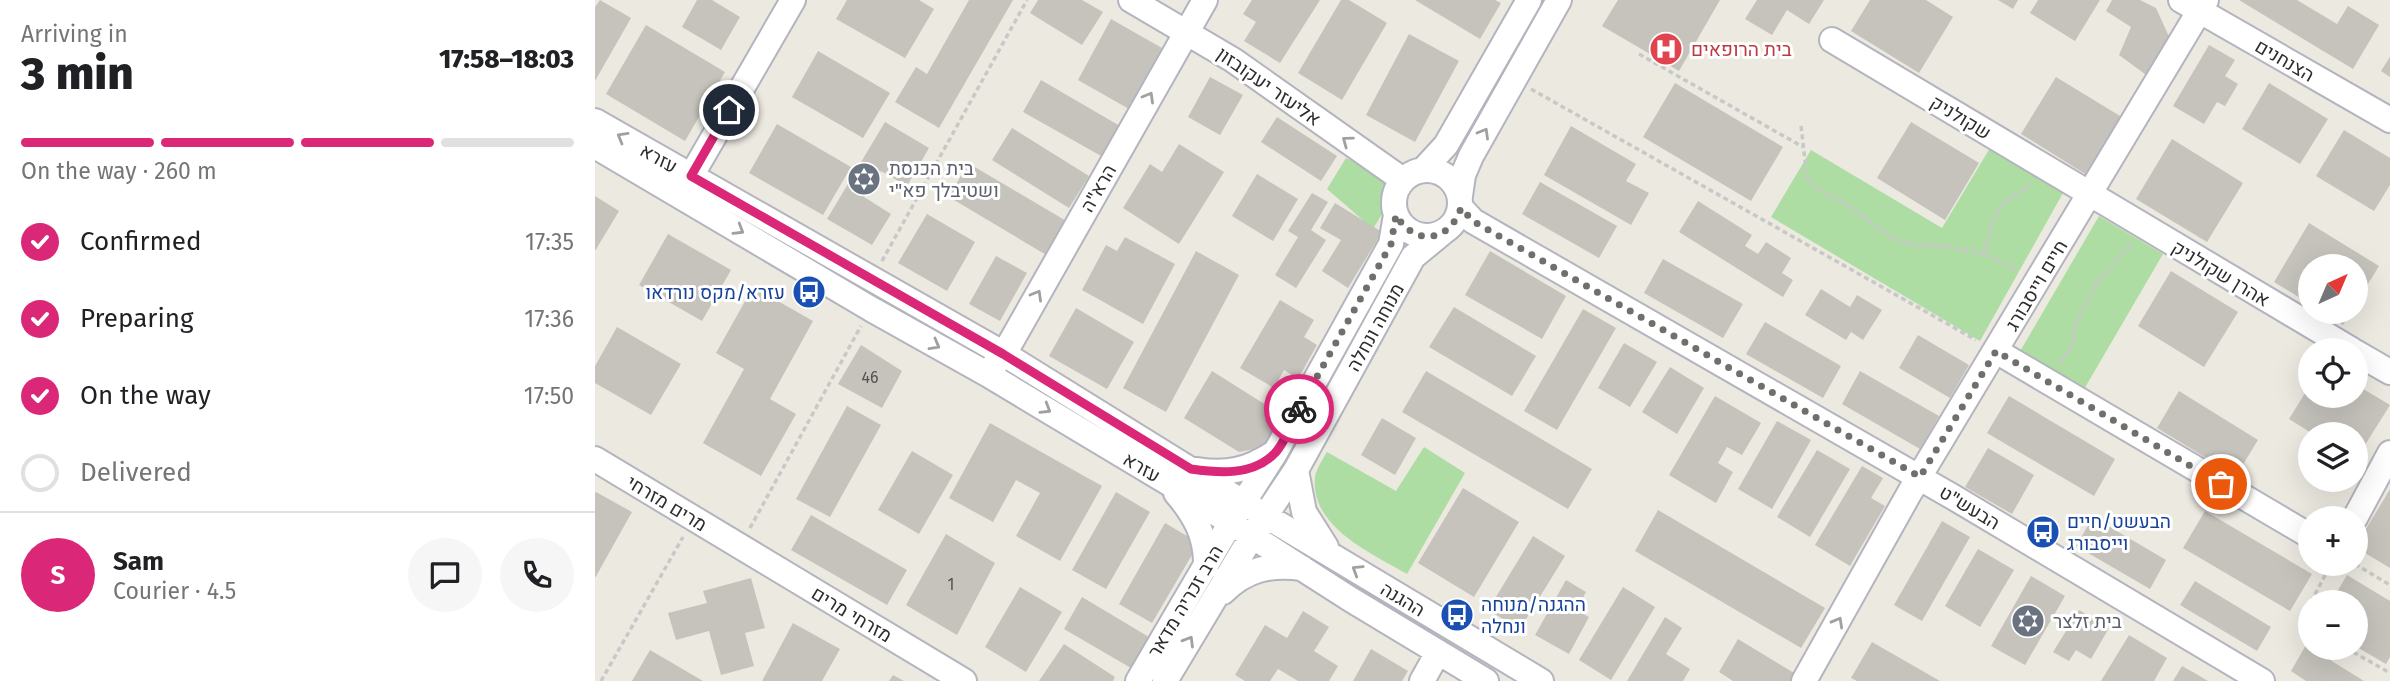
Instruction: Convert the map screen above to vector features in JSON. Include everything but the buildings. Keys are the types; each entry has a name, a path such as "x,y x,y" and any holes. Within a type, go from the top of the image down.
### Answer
{"street":[{"path":"686,186 793,0"},
{"name":"אליעזר יעקובזון","path":"1131,0 1187,31 1413,175"},
{"name":"הרא\"ה","path":"987,374 1003,354 1205,0"},
{"path":"1529,0 1446,145 1413,175 1394,197 1396,215 1409,232 1430,237 1451,228 1457,219 1463,175 1471,156 1559,0"},
{"name":"הצנחנים","path":"2195,4 2390,120"},
{"name":"חיים וייסבורג","path":"1804,681 1920,477 2090,195 2195,4"},
{"name":"שקולניק","path":"1832,40 2090,195"},
{"name":"עזרא","path":"595,121 686,186 871,309 987,374 1167,482 1238,512 1266,515"},
{"name":"עזרא","path":"595,146 686,186 872,279 1003,354 1191,469 1238,512 1252,536"},
{"path":"1413,175 1433,170 1451,179 1460,202"},
{"name":"אהרן שקולניק","path":"2090,195 2332,338"},
{"name":"הבעש\"ט","path":"1460,202 1473,221 1920,477 2262,681"},
{"name":"מנוחה ונחלה","path":"1238,512 1275,453 1391,244 1396,215"},
{"name":"מנוחה ונחלה","path":"1252,536 1296,470 1413,257 1441,234"},
{"path":"1996,351 2298,529"},
{"name":"אהרן שקולניק","path":"2368,359 2390,372"},
{"path":"1191,469 1217,473 1233,472 1258,464 1275,453"},
{"path":"2361,506 2390,453"},
{"name":"מרים מזרחי","path":"595,459 740,547"},
{"path":"1296,470 1304,512 1330,554"},
{"path":"1167,482 1200,527 1207,549 1206,567"},
{"name":"הרב זכריה מדאר","path":"1138,681 1238,512"},
{"name":"ההגנה","path":"1266,515 1541,681"},
{"name":"הרב זכריה מדאר","path":"1165,681 1252,536"},
{"name":"ההגנה","path":"1252,536 1486,681"},
{"name":"מזרחי מרים","path":"740,547 964,681"},
{"path":"1213,602 1242,576 1254,571 1283,566 1302,568"},
{"path":"1422,681 1437,653"}],"path":[{"path":"872,279 1027,0"},
{"path":"1639,54 1803,147"},
{"path":"1515,80 1996,351"},
{"path":"1801,126 1807,178 1821,191 1849,206 1893,238 1910,244 1952,247 1984,254 2023,273 2041,277"},
{"path":"1984,254 1993,220 2004,201 2030,186 2042,166"},
{"path":"2042,379 2073,344 2075,325 2099,280 2119,260 2144,227"},
{"path":"740,547 871,309"},
{"path":"601,681 693,519"},
{"path":"2368,572 2390,585"},
{"path":"2367,660 2390,673"}],"green space":[{"path":"1990,148 2063,193 1980,341 1771,217 1811,150 1942,228"},
{"path":"1346,158 1399,186 1373,229 1327,189"},
{"path":"2099,216 2163,254 2076,403 2012,365"},
{"path":"1424,447 1465,473 1407,574 1361,547 1332,524 1316,495 1315,477 1327,452 1396,491"}],"way so far":[{"path":"1299,409 1391,244 1396,215 1409,232 1430,237 1451,228 1461,208 1473,221 1920,477 1996,351 2221,484"}],"place":[{"name":"בית הרופאים","path":"1666,49"},
{"name":"בית הכנסת ושטיבלך פא\"י","path":"864,179"},
{"name":"עזרא/מקס נורדאו","path":"809,292"},
{"name":"הבעשט/חיים וייסבורג","path":"2043,532"},
{"name":"ההגנה/מנוחה ונחלה","path":"1457,615"},
{"name":"בית זלצר","path":"2028,621"}],"route":[{"path":"729,110 691,176 1003,354 1191,469 1217,473 1233,472 1258,464 1275,453 1299,409"}]}
